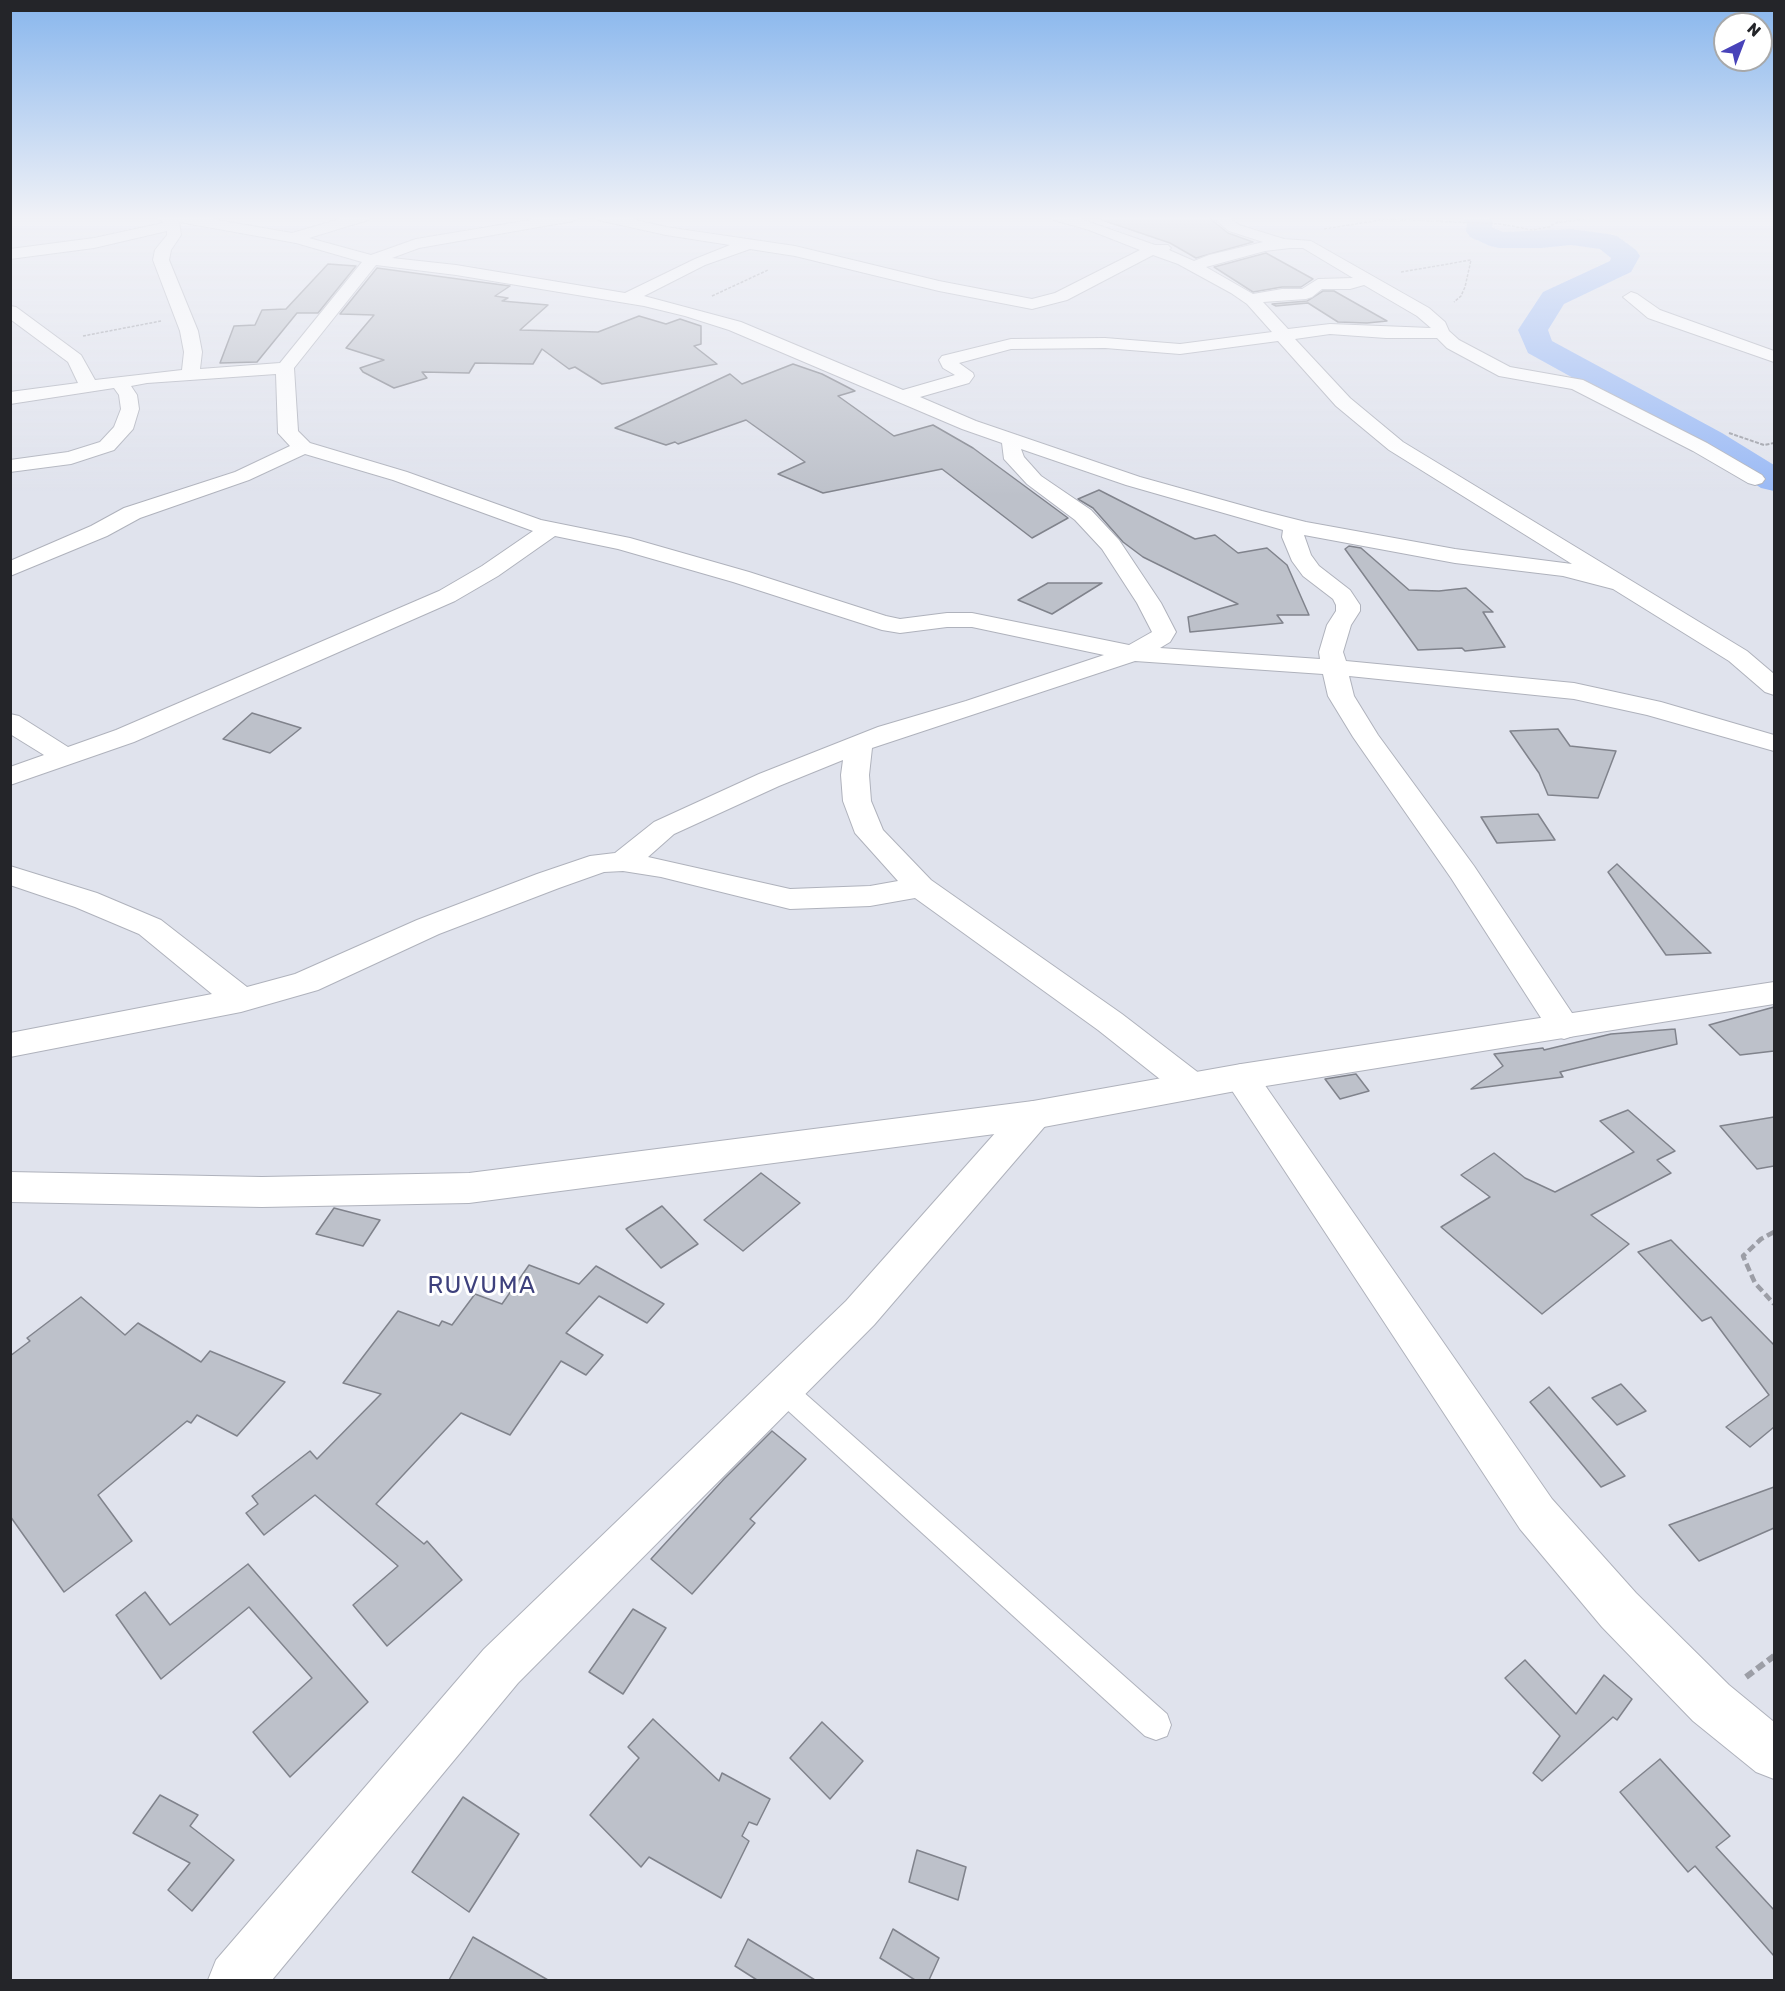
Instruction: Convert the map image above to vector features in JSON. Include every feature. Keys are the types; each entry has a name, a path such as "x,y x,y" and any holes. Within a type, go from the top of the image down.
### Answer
{"street":[{"path":"180,310 193,352 190,375"},
{"path":"332,310 285,368 288,433 303,447 400,476 484,508 552,528 622,543 741,577 882,623 900,626 947,620 972,620 1133,653 1334,668 1574,691 1652,708 1774,743"},
{"path":"681,310 735,326 901,397 1012,440 1133,481 1295,526 1455,556 1572,571 1623,585"},
{"path":"1262,310 1343,402 1396,446 1738,656 1774,687"},
{"path":"1420,310 1439,326 1441,333 1453,344 1505,372 1577,384 1701,447 1755,479"},
{"path":"1648,310 1654,314 1774,357"},
{"path":"11,312 75,359 88,385"},
{"path":"901,397 963,379 966,376 964,373 949,364 948,360 1011,344 1106,343 1180,349 1330,329 1386,333 1441,333"},
{"path":"10,398 88,385 285,368"},
{"path":"10,466 71,458 108,446 123,429 130,409 128,396 119,382"},
{"path":"623,862 645,842 682,818 770,780 909,726 975,707 1133,653 1153,643 1164,632 1149,603 1112,545 1083,515 1034,480 1014,459 1011,449 1012,440"},
{"path":"10,568 99,531 132,513 242,476 303,447"},
{"path":"1295,526 1293,537 1300,556 1311,571 1342,595 1348,605 1348,611 1339,625 1330,652 1341,696 1366,737 1463,873 1564,1027"},
{"path":"10,777 136,731 447,596 490,572 552,528"},
{"path":"10,722 67,758"},
{"path":"859,746 855,775 857,801 870,832 920,887 1110,1022 1192,1086"},
{"path":"10,1045 241,1000 306,982 428,927 601,863 623,862 661,868 790,899 870,896 920,887"},
{"path":"10,875 86,900 150,927 241,1000"},
{"path":"10,1187 262,1192 469,1188 1033,1115 1241,1077 1774,993"},
{"path":"1241,1077 1536,1514 1620,1610 1711,1703 1774,1754"},
{"path":"236,1980 501,1666 860,1314 1033,1115"}],"lane":[{"path":"783,1389 1156,1725"}],"path":[{"path":"53,343 183,318"},
{"path":"1725,432 1764,445 1774,443"},
{"path":"1774,1232 1761,1239 1743,1256 1755,1283 1774,1304"}],"building":[{"path":"262,310 320,310 318,313 297,313 257,362 220,363 234,326 255,325"},
{"path":"343,310 542,310 520,330 598,332 639,316 666,324 680,319 701,326 701,344 694,346 717,364 602,384 575,367 569,369 542,349 533,364 475,363 469,373 422,372 427,378 394,388 363,372 360,368 384,360 346,348 374,315 340,314"},
{"path":"1319,310 1367,310 1387,321 1367,323 1338,322"},
{"path":"793,364 822,374 855,391 838,396 894,436 933,425 973,448 1068,518 1032,538 942,469 823,493 778,474 805,462 746,420 678,444 675,442 666,445 615,428 730,374 742,384"},
{"path":"1099,490 1195,539 1215,535 1238,553 1267,548 1287,565 1309,615 1277,615 1283,623 1190,632 1188,617 1238,604 1143,557 1123,542 1093,508 1078,499"},
{"path":"1349,546 1361,548 1409,590 1439,591 1466,588 1493,612 1483,612 1505,647 1465,651 1462,648 1418,650 1345,549"},
{"path":"1048,583 1102,583 1052,614 1018,600"},
{"path":"252,713 301,728 270,753 223,739"},
{"path":"1558,729 1570,746 1616,751 1598,798 1548,795 1539,773 1510,731"},
{"path":"1538,814 1555,840 1497,843 1481,817"},
{"path":"1617,864 1711,953 1666,955 1608,872"},
{"path":"1774,1007 1774,1051 1740,1055 1709,1025"},
{"path":"1675,1029 1677,1044 1560,1072 1563,1077 1471,1089 1503,1066 1494,1054 1543,1048 1544,1050 1611,1034"},
{"path":"1356,1074 1369,1091 1340,1099 1325,1079"},
{"path":"1628,1110 1675,1151 1657,1160 1671,1173 1591,1215 1629,1244 1542,1314 1441,1227 1490,1197 1461,1175 1494,1153 1525,1178 1555,1192 1634,1152 1600,1121"},
{"path":"1774,1117 1774,1166 1757,1169 1720,1126"},
{"path":"761,1173 800,1203 743,1251 704,1220"},
{"path":"662,1206 698,1244 661,1268 626,1229"},
{"path":"334,1208 380,1220 363,1246 316,1234"},
{"path":"1671,1240 1774,1345 1774,1427 1750,1447 1726,1427 1769,1395 1711,1317 1702,1321 1638,1252"},
{"path":"529,1265 579,1284 596,1266 664,1304 647,1323 599,1296 566,1333 603,1355 586,1375 561,1361 510,1435 461,1413 376,1504 424,1544 427,1541 462,1580 387,1646 353,1605 398,1566 315,1495 264,1535 246,1513 258,1504 252,1496 310,1451 317,1459 381,1394 343,1383 398,1311 439,1326 442,1321 452,1325 475,1294 502,1304"},
{"path":"81,1297 125,1335 138,1323 201,1362 210,1351 285,1382 237,1436 197,1415 191,1423 187,1421 98,1495 132,1541 64,1592 10,1516 10,1356 30,1341 27,1338"},
{"path":"1621,1384 1646,1411 1617,1425 1592,1398"},
{"path":"1549,1387 1625,1476 1601,1487 1530,1402"},
{"path":"772,1431 806,1459 750,1519 755,1523 692,1594 651,1559 724,1479"},
{"path":"1774,1487 1774,1528 1699,1561 1669,1525"},
{"path":"248,1564 368,1702 290,1777 253,1732 312,1678 249,1607 161,1679 116,1615 145,1592 170,1625"},
{"path":"633,1609 666,1628 623,1694 589,1672"},
{"path":"1525,1660 1576,1714 1604,1675 1632,1699 1617,1720 1613,1717 1542,1781 1533,1773 1560,1736 1505,1678"},
{"path":"653,1719 719,1781 722,1773 770,1799 757,1825 749,1822 742,1836 749,1841 721,1898 649,1857 641,1867 590,1815 639,1758 628,1747"},
{"path":"822,1722 863,1761 830,1799 790,1758"},
{"path":"1660,1759 1730,1836 1716,1847 1774,1910 1774,1956 1695,1866 1688,1872 1620,1792"},
{"path":"160,1795 198,1815 190,1826 234,1860 192,1911 168,1890 190,1863 133,1833"},
{"path":"463,1797 519,1834 469,1912 412,1872"},
{"path":"917,1850 966,1867 958,1900 909,1882"},
{"path":"893,1929 939,1958 929,1980 915,1980 880,1958"},
{"path":"473,1937 548,1980 449,1980"},
{"path":"748,1939 815,1980 757,1980 735,1966"}],"waterway":[{"path":"1546,310 1533,330 1539,346 1710,440 1774,480"}],"district":[{"name":"RUVUMA","path":"482,1286"}]}
